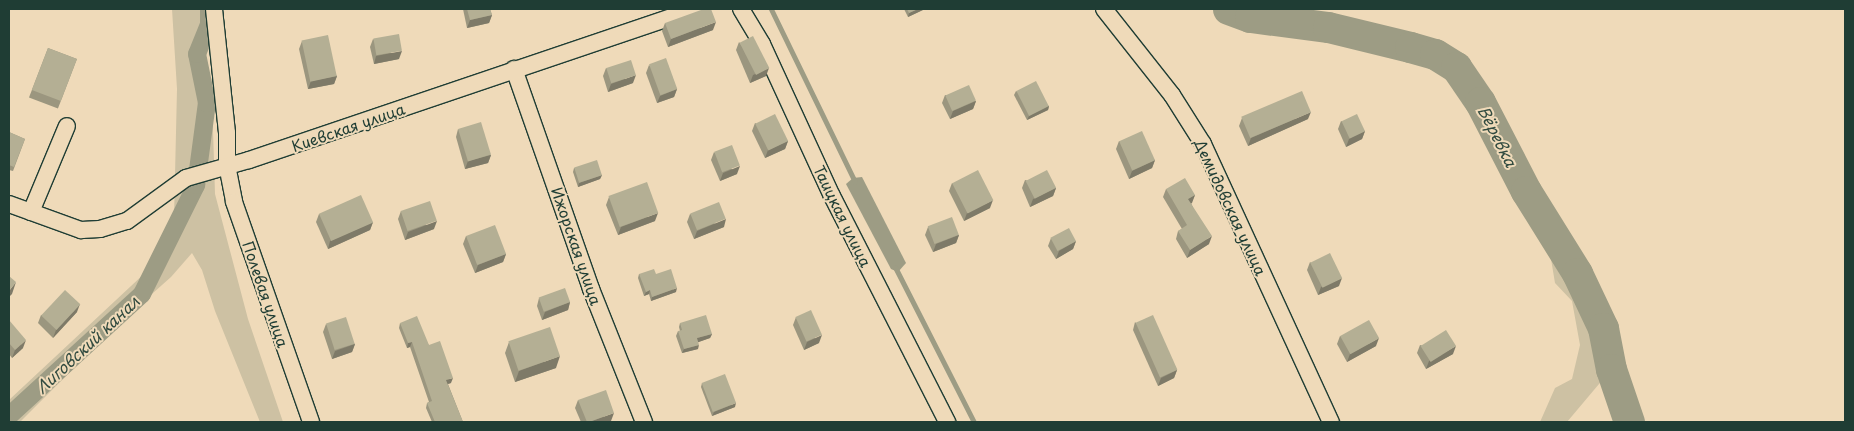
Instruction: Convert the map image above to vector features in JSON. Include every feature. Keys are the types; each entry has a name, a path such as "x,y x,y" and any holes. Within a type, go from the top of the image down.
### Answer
{"street":[{"name":"Полевая улица","path":"214,9 227,133 227,164 234,202 311,422"},
{"name":"Киевская улица","path":"9,204 81,230 100,229 127,221 186,178 227,164 249,160 695,9"},
{"name":"Таицкая улица","path":"741,9 762,44 832,196 948,422"},
{"name":"Демидовская улица","path":"1104,9 1172,95 1203,144 1331,422"},
{"name":"Ижорская улица","path":"514,69 591,289 644,422"},
{"path":"31,212 66,126"}],"shaded area":[{"path":"172,9 206,9 204,56 212,98 215,194 248,319 283,422 260,422 215,311 202,270 192,253 171,277 117,325 20,422 9,422 9,400 146,272 174,218 177,89"},
{"path":"1516,157 1574,255 1606,322 1615,365 1567,422 1540,422 1555,388 1572,379 1580,345 1572,301 1555,283 1550,253 1501,170"},
{"path":"862,177 906,263 898,272 891,269 846,184 853,178"}],"building":[{"path":"467,9 490,9 492,15 470,20"},
{"path":"703,9 711,9 716,22 671,39 665,23"},
{"path":"907,9 918,9 909,13"},
{"path":"399,34 402,51 376,55 373,39"},
{"path":"328,35 337,76 310,82 302,41"},
{"path":"753,36 769,68 756,75 740,43"},
{"path":"48,48 77,59 61,101 32,90"},
{"path":"666,58 677,89 660,95 649,64"},
{"path":"631,60 636,75 611,83 606,68"},
{"path":"1036,81 1049,106 1029,116 1016,91"},
{"path":"969,85 976,101 952,111 945,96"},
{"path":"1302,91 1311,112 1250,138 1241,117"},
{"path":"775,114 788,141 768,151 755,124"},
{"path":"1357,114 1365,131 1350,138 1342,121"},
{"path":"481,122 491,155 468,162 458,129"},
{"path":"1142,131 1155,160 1132,170 1119,141"},
{"path":"9,132 25,139 14,167 9,165"},
{"path":"732,145 740,166 722,172 714,152"},
{"path":"597,160 602,175 579,183 574,167"},
{"path":"978,170 993,200 968,213 952,183"},
{"path":"1047,170 1056,188 1035,199 1026,181"},
{"path":"1185,178 1195,195 1188,199 1212,236 1190,250 1178,231 1187,225 1166,189"},
{"path":"647,182 658,213 620,227 608,196"},
{"path":"361,195 373,222 331,241 319,214"},
{"path":"430,201 437,221 408,231 401,211"},
{"path":"719,202 726,219 697,230 690,214"},
{"path":"952,217 959,235 935,244 928,226"},
{"path":"495,225 506,254 477,265 466,236"},
{"path":"1069,228 1076,241 1058,251 1050,238"},
{"path":"1330,253 1342,278 1323,288 1310,263"},
{"path":"654,269 656,274 671,269 677,288 652,297 650,290 646,292 639,274"},
{"path":"9,276 16,282 9,291"},
{"path":"565,288 570,302 544,312 539,298"},
{"path":"65,290 80,304 56,330 41,316"},
{"path":"811,310 822,335 806,342 795,317"},
{"path":"706,315 712,334 697,338 699,345 684,349 678,331 682,330 680,323"},
{"path":"1153,315 1177,370 1160,378 1136,323"},
{"path":"417,316 429,345 440,341 453,378 446,380 463,422 435,422 427,403 432,401 412,342 408,343 400,323"},
{"path":"346,317 355,344 335,350 326,323"},
{"path":"9,320 26,340 15,350 9,343"},
{"path":"1369,320 1379,338 1350,354 1340,336"},
{"path":"550,327 560,356 518,371 508,341"},
{"path":"1446,330 1456,346 1431,362 1421,346"},
{"path":"725,374 736,403 713,412 702,383"},
{"path":"606,390 614,413 587,422 578,400"}],"waterway":[{"name":"Лиговский канал","path":"9,416 142,294 196,185 207,103 197,54 209,25 209,9"},
{"path":"771,9 855,182"},
{"name":"Вёревка","path":"1228,9 1250,17 1328,27 1410,47 1435,54 1456,67 1480,102 1526,191 1577,273 1603,328 1611,369 1629,422"},
{"path":"895,267 974,422"}]}
